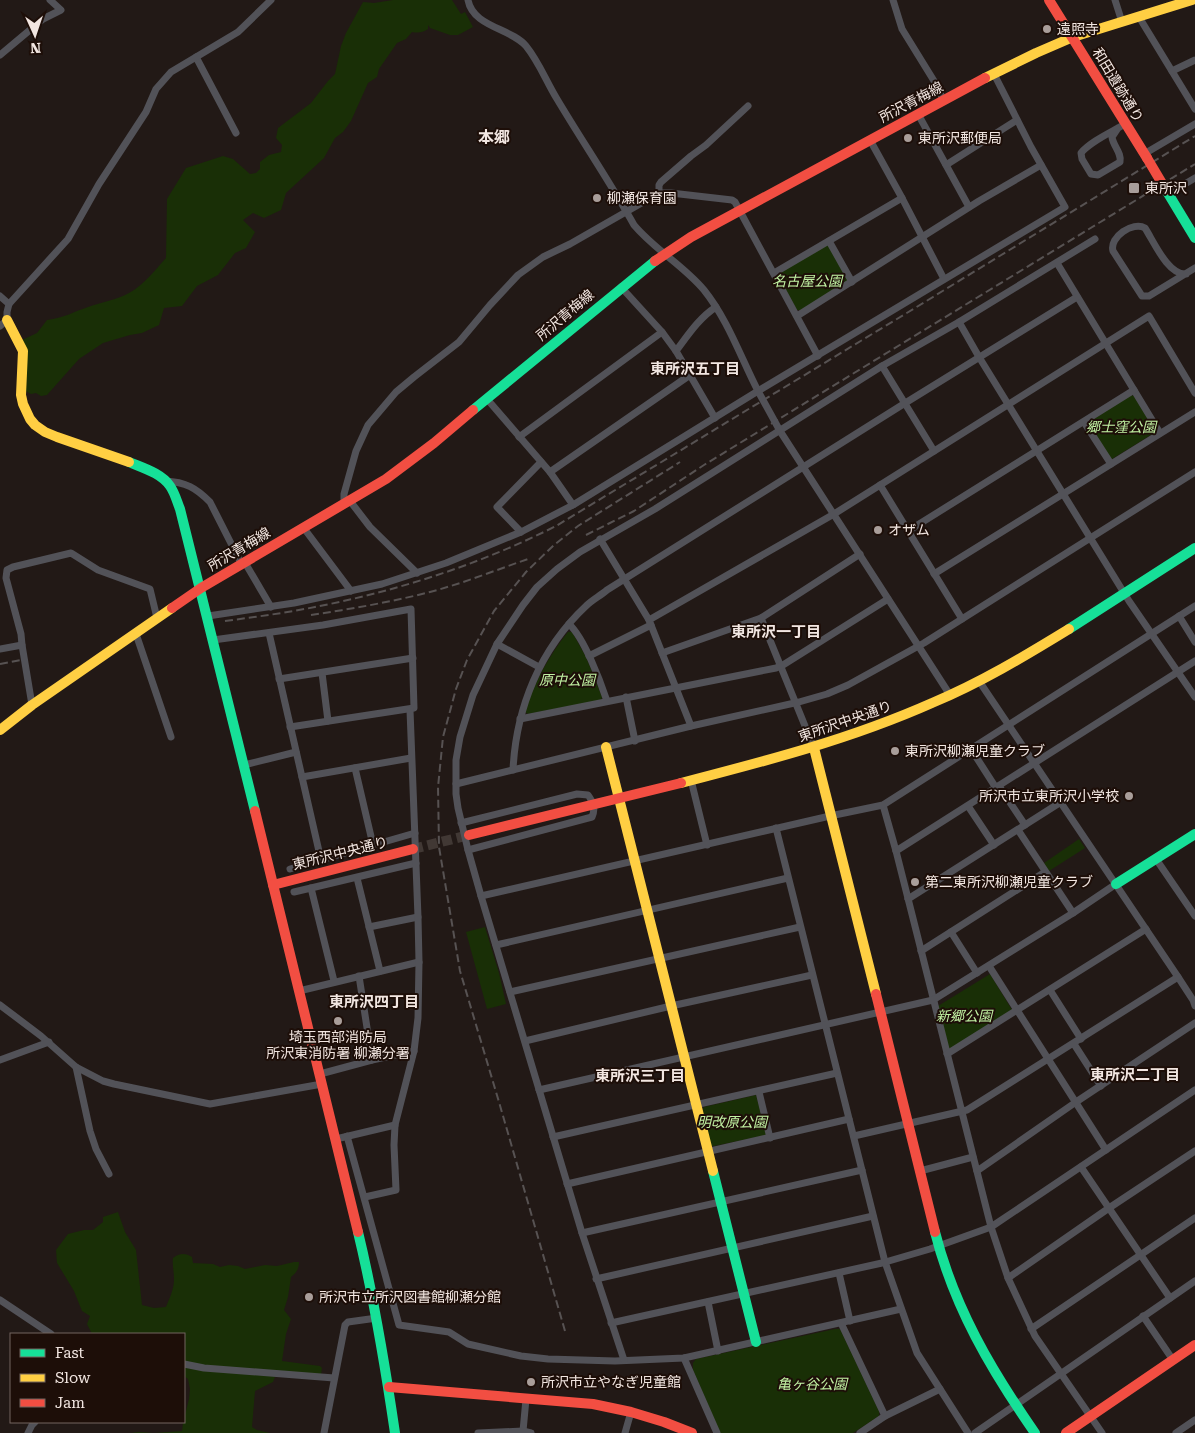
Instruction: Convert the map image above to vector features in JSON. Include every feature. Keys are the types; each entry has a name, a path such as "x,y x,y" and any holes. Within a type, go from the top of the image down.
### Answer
{"street":[{"path":"0,55 43,19 60,10 50,0"},
{"path":"271,0 238,32 171,72 156,89 146,112 99,184 68,239 9,304 3,323 22,351 21,395 23,404 35,425 57,437 125,460 155,473 171,487 180,509 214,640 336,1139 377,1318 395,1433"},
{"path":"468,0 475,14 522,42 529,50 634,226 684,270 704,290 716,307 758,392 780,430 950,695"},
{"path":"893,0 902,29 939,89 943,101"},
{"name":"和田遺跡通り","path":"1049,0 1122,126 1146,156 1195,238"},
{"path":"1115,0 1122,22"},
{"name":"所沢青梅線","path":"0,730 32,705 200,588 347,502 405,465 621,287 664,254 740,209 1036,53 1072,37 1192,0"},
{"path":"1139,16 1195,109"},
{"path":"196,57 236,133"},
{"path":"1172,71 1195,60"},
{"path":"208,616 271,607 351,591 417,573 463,557 521,532 573,505 1065,207 994,74"},
{"path":"659,193 661,182 690,156 706,145 748,106"},
{"path":"918,114 969,207"},
{"path":"946,166 1017,120"},
{"path":"1146,156 1195,124"},
{"path":"1122,126 1112,137 1120,156 1120,162 1098,176 1091,174 1082,159 1081,153 1122,126"},
{"path":"870,140 944,279"},
{"path":"797,316 969,207 1041,164"},
{"path":"1167,192 1195,178"},
{"path":"417,573 370,527 347,502 344,494 356,450 368,425 396,392 459,342 518,275 543,257 659,193 732,200 735,202 818,356"},
{"path":"774,273 902,198"},
{"path":"1186,274 1181,274 1171,269 1142,226 1133,226 1113,241 1113,251 1142,296 1149,296 1186,274 1195,268"},
{"path":"624,1360 596,1279 567,1184 481,896 461,822 456,794 458,752 465,717 477,688 497,644 523,605 537,587 570,558 600,539 656,509 882,366 959,322 1095,239"},
{"path":"829,241 852,282"},
{"path":"1057,263 1160,433"},
{"path":"621,287 662,332 676,351 715,418"},
{"path":"0,296 9,304"},
{"path":"513,770 516,735 520,719 539,667 569,624 587,605 979,357 1078,297"},
{"path":"676,351 695,325 716,307"},
{"path":"589,656 650,623 834,514 1149,316 1195,393"},
{"path":"959,322 1124,593 1195,697"},
{"path":"519,437 662,332"},
{"path":"882,366 934,451"},
{"path":"550,472 690,375"},
{"path":"908,531 1134,390"},
{"path":"487,399 550,472 573,505"},
{"path":"934,574 1195,412"},
{"path":"1084,422 1111,464"},
{"path":"521,532 497,507 541,462"},
{"path":"456,784 827,694 848,686 918,646 1194,476"},
{"path":"165,481 184,483 202,494 210,502 243,562 271,607"},
{"path":"880,485 962,619"},
{"path":"303,527 351,591"},
{"path":"600,539 650,623 691,726"},
{"name":"東所沢中央通り","path":"468,835 814,748 872,728 950,695 1043,646 1195,548"},
{"path":"32,705 21,634 6,578 7,570 71,553 98,570 150,589 158,618"},
{"path":"662,653 760,618 860,554"},
{"path":"520,719 780,666 888,598"},
{"path":"481,896 883,805 1195,606"},
{"path":"214,640 359,619 411,609 414,708 290,728"},
{"path":"1178,616 1195,642"},
{"path":"760,618 814,748 939,1246 954,1291 980,1348 1034,1433"},
{"path":"569,624 589,656 607,701"},
{"path":"268,633 321,860"},
{"path":"136,634 171,737"},
{"path":"497,644 539,667"},
{"path":"0,650 22,646"},
{"path":"279,679 413,658"},
{"path":"896,851 1195,661"},
{"path":"322,673 328,721"},
{"path":"979,681 1194,1001"},
{"path":"626,697 635,741"},
{"path":"365,1197 396,1190 395,1125 414,1051 418,1018 418,917 410,710"},
{"path":"606,747 756,1342"},
{"path":"971,749 1025,825"},
{"path":"244,765 296,752"},
{"path":"302,777 411,758"},
{"path":"355,768 373,846"},
{"path":"691,780 707,845"},
{"path":"461,822 576,794 588,795 594,804 592,817 468,850"},
{"path":"908,899 1061,802"},
{"path":"883,805 991,1227 1008,1278 1032,1329 1102,1433"},
{"path":"968,806 994,845"},
{"path":"776,828 885,1262 917,1353 968,1433"},
{"path":"1018,830 1073,913"},
{"path":"290,869 415,833"},
{"path":"539,1090 933,1000 1195,834"},
{"name":"東所沢中央通り","path":"273,884 413,849"},
{"path":"1156,859 1195,916"},
{"path":"294,892 416,863"},
{"path":"921,951 1045,872"},
{"path":"357,878 380,971"},
{"path":"496,945 788,878"},
{"path":"311,888 334,982"},
{"path":"369,928 418,917"},
{"path":"510,992 800,926"},
{"path":"947,1054 1146,929"},
{"path":"951,932 977,973"},
{"path":"299,991 419,962"},
{"path":"989,966 1106,1150"},
{"path":"525,1041 812,975"},
{"path":"358,976 372,1060"},
{"path":"854,1136 967,1110 1178,977"},
{"path":"1050,990 1081,1039"},
{"path":"0,1005 49,1042 84,1072 109,1082 210,1104 321,1079 372,1060 414,1051"},
{"path":"977,1171 1195,1023"},
{"path":"0,1060 49,1042"},
{"path":"1074,1044 1101,1086"},
{"path":"76,1067 90,1131 96,1149 109,1174"},
{"path":"553,1137 837,1073"},
{"path":"611,1324 885,1262 939,1246 991,1227 1195,1090"},
{"path":"759,1092 770,1138"},
{"path":"567,1184 849,1119"},
{"path":"336,1139 395,1125"},
{"path":"347,1136 399,1325 449,1332 468,1344 521,1356 548,1359 624,1360 684,1358 901,1310"},
{"path":"1008,1278 1195,1150"},
{"path":"920,1171 973,1157"},
{"path":"1081,1167 1170,1298"},
{"path":"582,1233 862,1170"},
{"path":"596,1279 873,1216"},
{"path":"1032,1329 1195,1218"},
{"path":"839,1273 850,1321"},
{"path":"974,1433 1195,1281"},
{"path":"0,1300 50,1333"},
{"path":"708,1302 718,1351"},
{"path":"1143,1316 1173,1360"},
{"path":"324,1433 345,1325 348,1322 377,1318"},
{"path":"841,1324 885,1416"},
{"path":"1066,1433 1195,1345"},
{"path":"684,1358 717,1433"},
{"path":"185,1364 204,1368 334,1378"},
{"path":"389,1387 593,1404 631,1412 692,1433"},
{"path":"860,1433 885,1416 940,1389"},
{"path":"478,1433 527,1432 526,1399"},
{"path":"625,1433 631,1412"},
{"path":"1176,1433 1195,1420"}],"green space":[{"path":"393,0 452,0 461,14 465,12 473,27 458,35 450,35 430,28 428,25 428,29 412,32 406,39 397,43 379,69 377,77 368,83 351,121 343,132 335,138 324,158 286,193 281,210 264,218 253,213 243,220 255,232 246,248 235,253 218,275 197,286 182,306 164,308 159,325 142,333 103,343 79,359 47,395 41,396 26,391 27,368 22,340 37,333 47,320 119,297 134,290 144,282 166,258 167,199 186,168 223,156 233,159 250,174 256,173 260,169 260,162 269,155 281,152 282,145 276,138 278,128 311,103 335,74 346,33 363,2 374,3"},
{"name":"名古屋公園","path":"830,245 848,279 847,282 801,310 797,310 778,275"},
{"name":"郷士窪公園","path":"1131,395 1134,396 1154,429 1154,433 1112,459 1088,424"},
{"name":"原中公園","path":"568,632 572,632 586,657 602,697 601,700 528,714 525,712 533,690 548,660"},
{"path":"1079,839 1085,848 1049,871 1044,863"},
{"path":"485,927 506,1004 487,1009 466,932"},
{"name":"新郷公園","path":"990,974 1012,1010 952,1049 949,1048 938,1006"},
{"name":"明改原公園","path":"756,1095 767,1135 711,1146 702,1110 704,1107"},
{"path":"118,1212 125,1232 136,1250 142,1305 154,1308 166,1307 174,1283 173,1258 180,1254 192,1257 193,1263 213,1264 220,1267 238,1266 245,1269 299,1262 297,1271 291,1277 284,1310 291,1319 286,1334 282,1361 320,1366 322,1368 321,1375 277,1372 273,1382 255,1391 252,1427 270,1433 154,1433 182,1431 183,1423 185,1423 190,1389 188,1379 185,1377 185,1333 92,1333 87,1324 90,1316 82,1311 74,1291 57,1263 56,1250 68,1234 93,1230 103,1222 103,1217"},
{"name":"亀ヶ谷公園","path":"840,1329 879,1411 879,1416 853,1433 720,1433 693,1370 693,1363 696,1359"}],"tunnel":[{"path":"413,849 469,835"}],"railway":[{"path":"225,621 315,607 377,593 468,564 556,526 1195,136"},
{"path":"586,535 634,511 704,465 1195,164"},
{"path":"565,1331 460,971 439,847 438,787 443,737 456,689 467,660 494,611 526,572 554,545 578,526 680,462"},
{"path":"311,615 371,605 430,592 468,581 528,559"},
{"path":"0,664 21,660"}],"traffic: fast":[{"path":"1166,190 1195,238"},
{"path":"473,410 655,261"},
{"path":"129,462 151,471 166,481 180,509 255,811"},
{"path":"1069,629 1195,548"},
{"path":"1116,884 1195,834"},
{"path":"713,1171 756,1342"},
{"path":"358,1232 379,1332 395,1433"},
{"path":"935,1232 952,1286 963,1312 1003,1386 1035,1433"}],"traffic: slow":[{"path":"985,78 1073,37 1192,0"},
{"path":"7,320 23,351 21,395 23,404 35,425 57,437 129,462"},
{"path":"0,730 32,705 172,608"},
{"path":"681,783 808,748 871,728 950,695 985,678 1069,629"},
{"path":"606,747 713,1171"},
{"path":"814,748 876,994"}],"traffic: jam":[{"path":"1049,0 1147,158"},
{"path":"655,261 691,237 985,78"},
{"path":"1147,158 1166,190"},
{"path":"172,608 201,588 386,479 434,443 473,410"},
{"path":"469,835 681,783"},
{"path":"255,811 358,1232"},
{"path":"273,885 413,849"},
{"path":"876,994 935,1232"},
{"path":"1066,1433 1195,1345"},
{"path":"389,1387 593,1404 631,1412 692,1433"}],"place":[{"name":"遠照寺","path":"1047,29"},
{"name":"東所沢郵便局","path":"908,138"},
{"name":"東所沢","path":"1134,188"},
{"name":"柳瀬保育園","path":"597,198"},
{"name":"オザム","path":"878,530"},
{"name":"東所沢柳瀬児童クラブ","path":"895,751"},
{"name":"所沢市立東所沢小学校","path":"1129,796"},
{"name":"第二東所沢柳瀬児童クラブ","path":"915,882"},
{"name":"埼玉西部消防局 所沢東消防署 柳瀬分署","path":"338,1021"},
{"name":"所沢市立所沢図書館柳瀬分館","path":"309,1297"},
{"name":"所沢市立やなぎ児童館","path":"531,1382"}],"district":[{"name":"本郷","path":"494,137"},
{"name":"東所沢五丁目","path":"695,369"},
{"name":"東所沢一丁目","path":"776,632"},
{"name":"東所沢四丁目","path":"374,1002"},
{"name":"東所沢二丁目","path":"1135,1075"},
{"name":"東所沢三丁目","path":"640,1076"}]}
